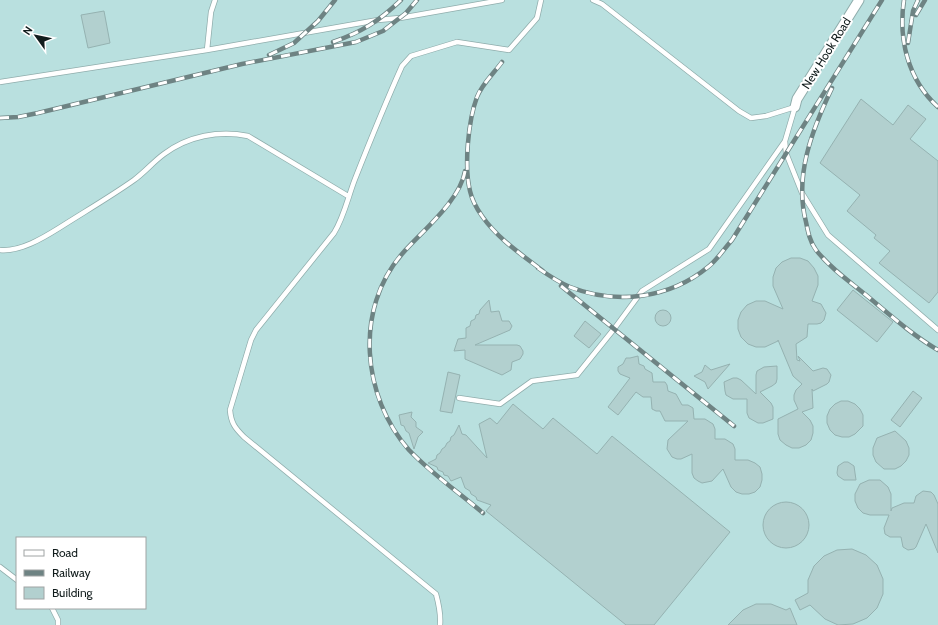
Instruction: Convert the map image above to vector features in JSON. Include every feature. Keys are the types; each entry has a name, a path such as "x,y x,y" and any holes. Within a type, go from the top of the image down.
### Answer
{"street":[{"name":"New Hook Road","path":"794,107 797,99 859,0"}],"lane":[{"path":"207,50 211,12 215,0"},
{"path":"0,82 207,50 370,21 400,18 502,0"},
{"path":"440,625 440,606 436,594 244,437 230,420 230,410 250,340 256,330 334,233 341,222 348,196 402,66 411,56 457,42 509,50 537,18 541,0"},
{"path":"593,0 608,9 739,111 751,118 766,116 794,107"},
{"path":"794,107 785,141 786,154 802,193 828,235 938,330"},
{"path":"0,250 18,248 42,238 134,180 164,154 180,144 205,135 234,133 248,136 348,196"},
{"path":"458,398 500,404 532,382 577,375 642,291 709,249 785,141"},
{"path":"0,567 16,579"},
{"path":"52,609 58,620 58,625"}],"shaded area":[{"path":"0,0 938,0 938,625 0,625"}],"building":[{"path":"104,11 110,43 88,48 81,15"},
{"path":"861,99 893,125 908,105 926,119 910,139 938,161 938,292 929,303 879,263 890,251 874,238 876,235 847,211 860,195 820,163"},
{"path":"791,258 800,258 808,261 814,268 818,276 818,285 812,301 821,304 826,313 824,320 821,323 808,324 807,337 796,344 797,360 800,361 798,356 813,371 823,368 827,369 831,375 827,384 813,391 812,389 813,408 802,412 810,420 813,426 813,433 811,440 806,445 799,448 792,448 780,440 778,434 778,419 798,409 794,400 794,395 796,390 802,384 793,376 778,340 765,347 756,347 748,344 741,337 738,329 738,320 741,312 747,305 756,301 765,301 783,309 773,286 773,277 776,268 782,262"},
{"path":"853,290 893,322 877,342 837,310"},
{"path":"489,300 491,312 499,311 502,321 509,321 512,326 510,330 475,345 517,345 520,346 523,351 520,359 512,362 511,370 502,375 465,359 465,350 454,351 458,339 466,338 466,328 470,326 471,321 475,319 476,315 479,314 480,310"},
{"path":"663,310 669,312 671,318 669,324 663,326 657,324 655,318 657,312"},
{"path":"585,321 601,334 589,348 574,336"},
{"path":"638,356 639,364 644,366 645,369 652,373 653,382 665,382 668,391 676,394 682,405 688,405 693,408 694,419 705,419 713,424 715,429 715,439 725,439 733,444 735,449 735,460 748,460 760,467 762,480 760,487 755,492 742,494 736,492 731,487 723,469 712,481 702,483 694,478 692,473 692,454 681,459 677,459 672,457 667,449 668,440 688,421 665,421 660,411 652,409 651,397 643,397 636,392 618,415 608,407 630,378 620,374 618,367 623,364 626,358"},
{"path":"730,364 708,389 705,382 694,376 702,372 705,365 711,370"},
{"path":"777,366 776,383 760,392 773,407 773,419 763,423 758,423 749,418 747,413 747,399 733,399 726,395 724,382 737,378 756,394 757,371 764,367"},
{"path":"448,372 460,375 452,413 440,411"},
{"path":"913,391 922,398 900,427 891,420"},
{"path":"841,401 848,401 855,404 863,415 863,426 855,434 849,437 835,435 830,430 827,423 827,416 830,409"},
{"path":"513,404 543,429 553,418 597,454 612,436 730,532 654,625 626,625 486,511 491,505 477,500 470,491 465,488 461,477 451,481 448,476 444,475 443,472 438,470 437,467 428,463 436,459 437,455 450,441 459,425 462,434 466,435 487,458 479,424 490,418 497,424"},
{"path":"412,412 411,417 416,422 416,427 423,432 418,437 414,449 409,433 406,431 404,426 401,425 399,415"},
{"path":"895,431 906,441 909,448 909,455 901,466 895,469 884,469 876,462 873,455 873,448 877,438"},
{"path":"844,462 848,462 854,466 856,480 844,480 838,476 838,466"},
{"path":"869,480 880,480 888,487 891,494 891,511 892,508 904,503 914,503 916,496 923,491 931,492 934,495 938,504 938,553 926,524 916,547 908,550 903,547 901,537 890,537 885,534 884,528 889,515 870,515 863,513 858,508 855,501 855,494 860,484"},
{"path":"782,502 790,502 799,506 805,512 809,525 805,538 799,544 790,548 782,548 773,544 767,538 763,529 763,521 767,512 773,506"},
{"path":"852,549 866,555 877,565 883,579 883,594 877,608 867,618 853,624 838,625 825,619 810,605 800,610 795,600 808,593 808,580 814,566 824,556 837,550"},
{"path":"756,604 771,604 786,610 790,608 797,625 728,625 743,610"}],"railway":[{"path":"269,55 294,43 318,21 335,0"},
{"path":"333,42 370,25 401,0"},
{"path":"0,118 18,117 38,113 242,64 356,42 383,31 406,13 417,0"},
{"path":"538,268 557,281 570,287 588,293 624,297 642,296 676,286 693,278 708,267 732,240 882,0"},
{"path":"904,0 904,44 912,72 919,84 938,107"},
{"path":"908,43 913,11 918,0"},
{"path":"916,15 925,0"},
{"path":"502,62 482,88 474,107 469,131 467,157 468,181 473,201 488,224 510,246 543,271"},
{"path":"832,88 812,137 804,170 802,188 803,205 811,240 814,247 827,263 910,331 938,350"},
{"path":"465,171 462,182 448,204 402,254 387,276 376,300 371,326 370,353 373,379 381,405 393,429 409,450 435,475 483,513"},
{"path":"561,286 734,426"}]}
